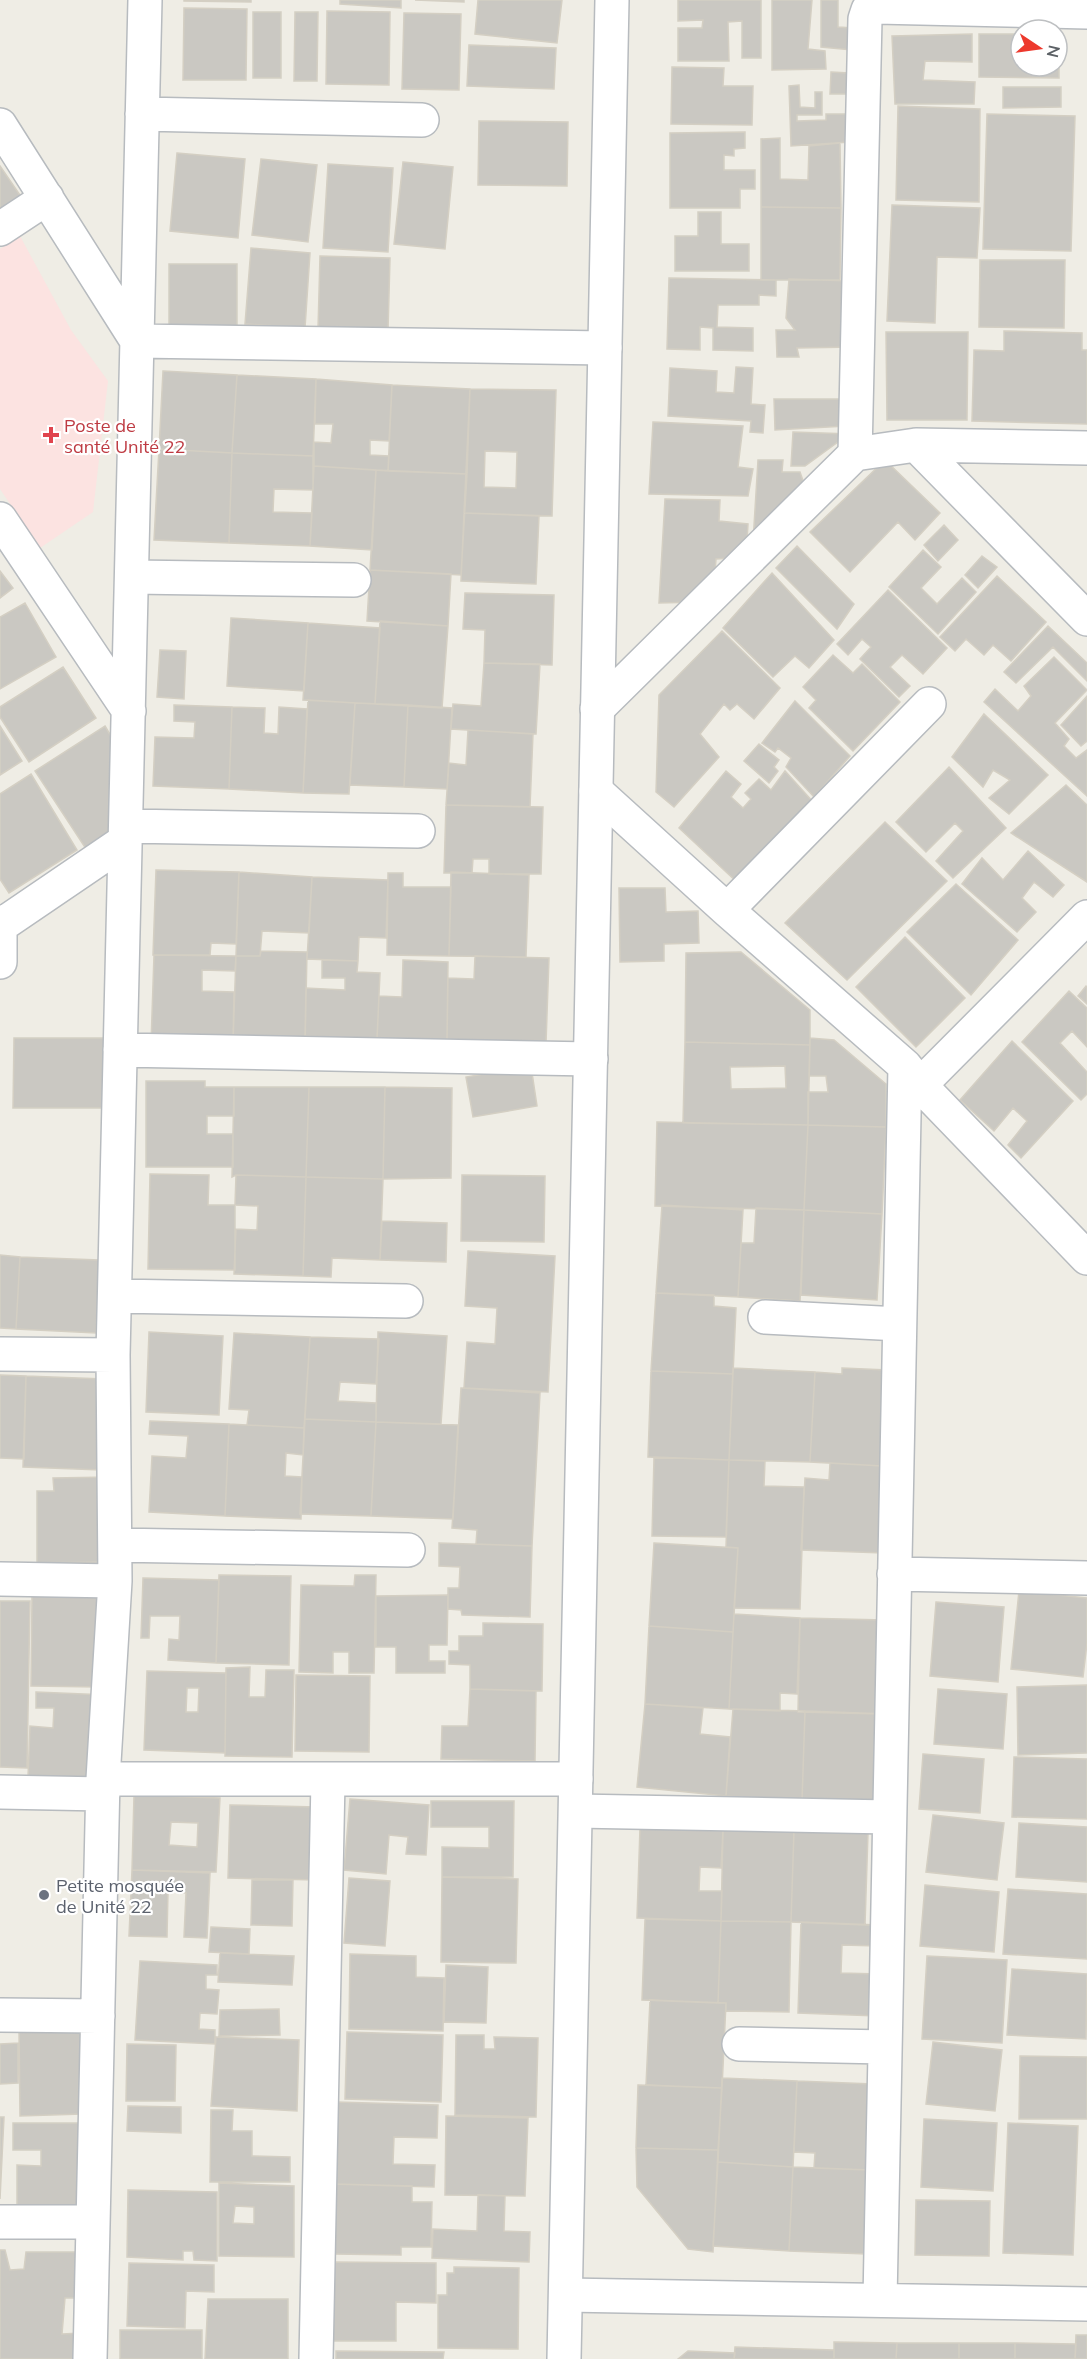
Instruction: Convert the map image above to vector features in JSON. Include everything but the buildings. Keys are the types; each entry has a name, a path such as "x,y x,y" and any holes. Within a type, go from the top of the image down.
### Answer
{"street":[{"path":"90,2359 103,1787 115,1581 113,1355 145,0"},
{"path":"564,2359 612,0"},
{"path":"855,454 865,19 868,10 877,7 1087,12"},
{"path":"142,114 422,120"},
{"path":"0,125 137,341"},
{"path":"0,229 47,198"},
{"path":"137,341 605,348"},
{"path":"597,709 855,454 916,445 1087,448"},
{"path":"916,445 1087,619"},
{"path":"0,519 129,711"},
{"path":"132,576 354,580"},
{"path":"727,910 929,705"},
{"path":"596,791 912,1075 1084,1248"},
{"path":"0,962 1,924 126,834 418,831"},
{"path":"880,2300 900,1323 912,1075 1087,917"},
{"path":"120,1050 591,1059"},
{"path":"115,1296 406,1301"},
{"path":"765,1317 900,1323"},
{"path":"0,1354 113,1355"},
{"path":"115,1545 408,1550"},
{"path":"894,1574 1087,1578"},
{"path":"0,1579 115,1581"},
{"path":"0,1792 328,1779 576,1779"},
{"path":"316,2359 328,1779"},
{"path":"576,1811 890,1817"},
{"path":"0,2014 98,2016"},
{"path":"739,2044 885,2047"},
{"path":"0,2222 93,2222"},
{"path":"566,2295 1087,2304"}],"shaded area":[{"name":"Poste de santé Unité 22","path":"20,236 71,330 108,381 93,512 40,548 0,489 0,249"}],"place":[{"name":"Poste de santé Unité 22","path":"51,435"},
{"name":"Petite mosquée de Unité 22","path":"44,1895"}]}
